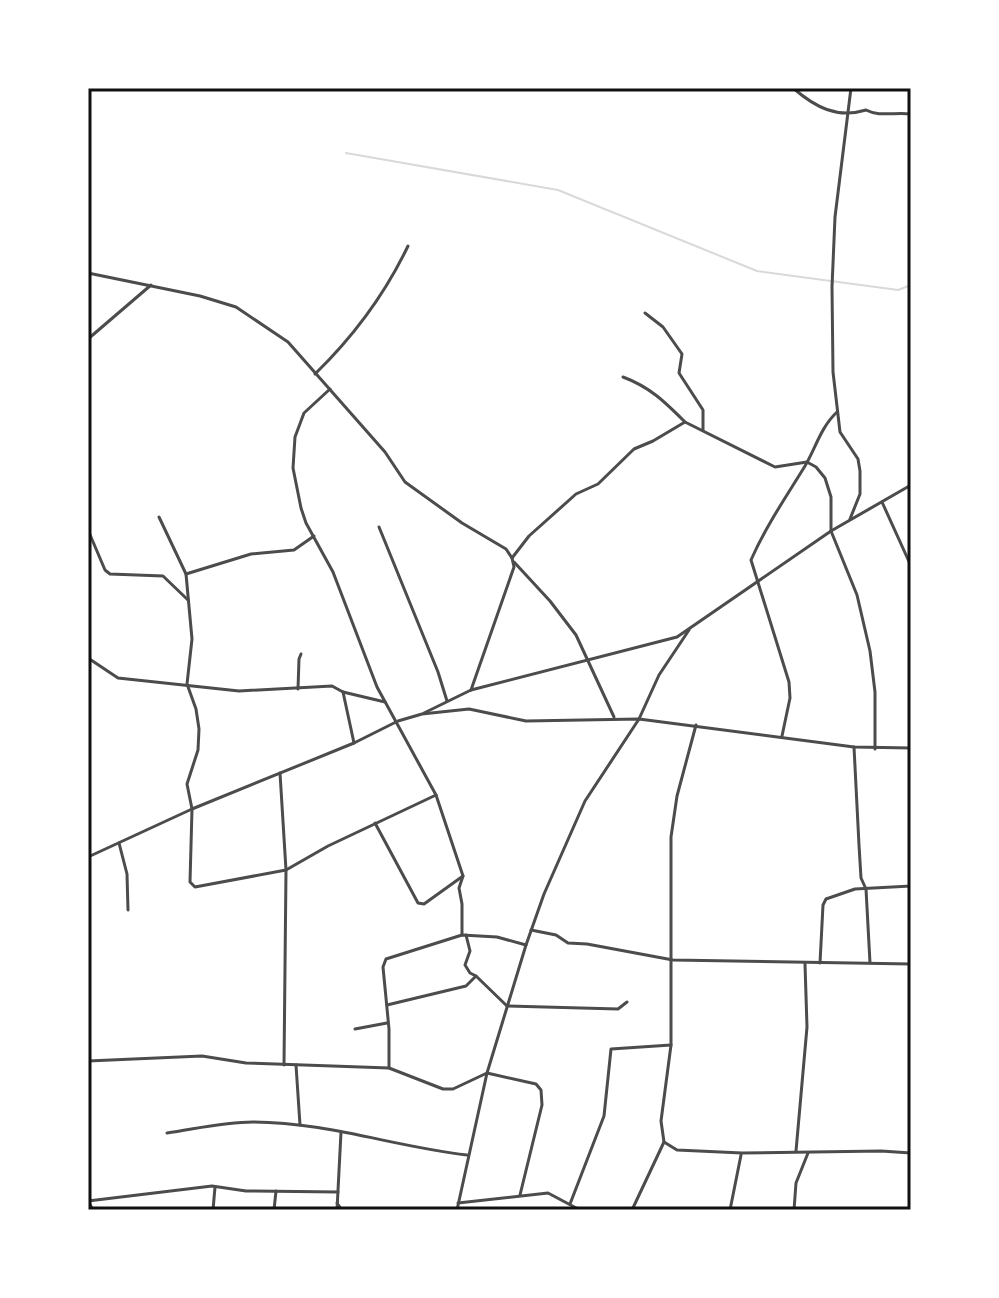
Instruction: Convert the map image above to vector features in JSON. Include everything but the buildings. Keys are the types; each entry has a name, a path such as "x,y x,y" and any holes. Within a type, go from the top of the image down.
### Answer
{"street":[{"path":"793,88 817,107 849,115 866,110 877,115 892,112 911,114"},
{"path":"849,521 860,494 860,471 858,459 840,432 833,372 832,287 835,217 851,88"},
{"path":"315,374 343,348 392,280 408,246"},
{"path":"88,273 151,285 236,307 288,342 385,452 405,482 462,523 506,549 576,635 614,717"},
{"path":"88,339 151,285"},
{"path":"645,313 663,327 682,354 679,373 703,410 703,430"},
{"path":"623,377 659,394 685,422 729,446 775,467 807,462 825,478 831,497 831,531 857,595 870,651 875,692 875,749"},
{"path":"330,389 304,413 295,437 293,468 301,508 333,572 385,702 436,795 463,876 459,888 464,935 470,951 465,965 507,1006 618,1009 627,1002"},
{"path":"782,736 790,698 789,682 751,560 772,517 807,462 818,436 837,412"},
{"path":"471,690 513,560 529,536 576,494 598,484 634,449 685,422"},
{"path":"422,714 471,690 677,637 831,531 911,485"},
{"path":"882,502 911,566"},
{"path":"159,517 186,574 192,639 187,684 199,729 198,750 187,784 192,809 190,882 195,887 286,870 436,795"},
{"path":"379,527 447,701"},
{"path":"88,530 105,570 115,575 163,576 188,600"},
{"path":"186,574 251,554 294,550 314,536"},
{"path":"457,1210 487,1073 531,930 585,801 639,719 659,675 689,630"},
{"path":"298,689 301,654"},
{"path":"88,658 118,678 239,691 332,686 343,692 385,702"},
{"path":"343,692 354,743"},
{"path":"88,857 192,809 354,743 398,721 422,714 469,709 546,722 614,717 854,747 911,748"},
{"path":"632,1210 664,1142 661,1121 671,1045 673,960 671,837 677,796 696,725"},
{"path":"854,747 861,878 866,889 870,963"},
{"path":"280,773 286,870 284,1065"},
{"path":"375,823 418,903 424,904 463,876"},
{"path":"119,843 127,874 128,910"},
{"path":"820,963 823,905 826,899 855,889 911,886"},
{"path":"531,930 556,935 568,943 673,960 911,964"},
{"path":"389,1068 389,1023 383,967 386,959 464,935 497,937 526,945"},
{"path":"796,1151 807,1027 804,1008 805,963"},
{"path":"387,1005 466,986 476,976"},
{"path":"355,1029 389,1023"},
{"path":"570,1204 604,1116 611,1049 671,1045"},
{"path":"88,1061 202,1056 284,1065 389,1068 443,1089 453,1089 487,1073 520,1079 536,1084 541,1090 542,1105 520,1195"},
{"path":"296,1065 300,1125"},
{"path":"167,1133 252,1122 300,1125 467,1155"},
{"path":"339,1210 341,1132"},
{"path":"664,1142 677,1150 742,1153 911,1153"},
{"path":"730,1210 742,1153"},
{"path":"794,1210 796,1183 808,1153"},
{"path":"93,1210 88,1201 215,1187 338,1192"},
{"path":"213,1210 215,1187"},
{"path":"274,1210 276,1191"},
{"path":"458,1203 548,1193 580,1210"}],"waterway":[{"path":"346,153 558,190 757,271 898,290 911,285"}]}
